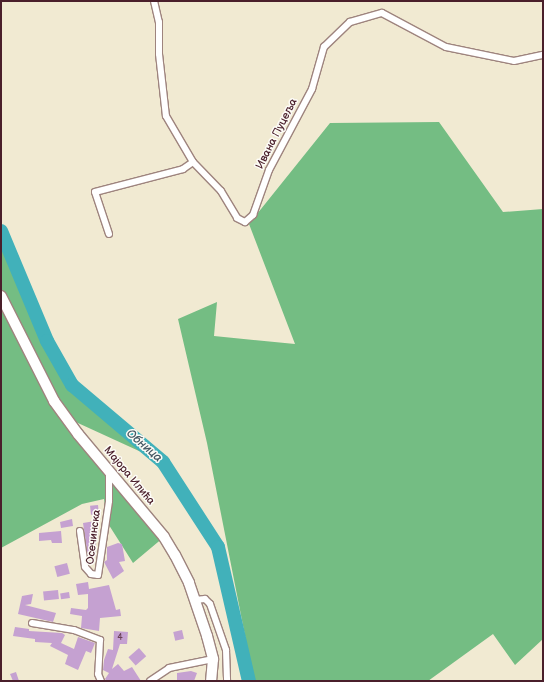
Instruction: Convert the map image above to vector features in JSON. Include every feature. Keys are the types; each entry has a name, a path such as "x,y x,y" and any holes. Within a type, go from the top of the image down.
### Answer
{"main road":[{"name":"Мајора Илића","path":"1,296 51,396 109,471 164,537 185,574 195,600 213,659 211,681"}],"street":[{"name":"Ивана Пуцеља","path":"154,3 159,22 159,54 166,116 193,162 221,191 237,218 245,222 253,215 269,170 312,89 324,47 350,22 382,13 446,47 514,61 543,55"},
{"path":"109,234 95,192 183,169 193,162"},
{"name":"Осечинска","path":"80,531 85,567 91,574 98,575 109,501 109,471"},
{"path":"195,600 205,599 210,604 226,650 227,681"},
{"path":"32,623 74,630 100,640 98,674 101,681"},
{"path":"150,681 169,668 213,659"}],"green space":[{"path":"439,122 503,212 543,209 543,639 515,665 493,634 428,681 254,681 207,443 178,319 217,302 214,336 295,344 249,224 330,123"},
{"path":"1,231 47,341 72,385 163,462 67,418 164,537 133,563 107,522 104,499 82,504 1,548"}],"building":[{"path":"98,505 99,514 91,515 90,506"},
{"path":"72,519 73,526 61,528 60,522"},
{"path":"95,521 96,556 88,557 83,523"},
{"path":"61,531 62,543 52,543 51,540 39,541 39,533"},
{"path":"118,543 122,544 125,561 119,562 124,571 113,579 104,562 107,560 107,547"},
{"path":"67,563 70,574 57,577 54,566"},
{"path":"88,582 89,589 109,585 116,610 120,609 121,616 100,618 99,631 81,628 82,616 70,614 71,608 86,610 88,608 88,594 78,595 76,584"},
{"path":"58,590 59,599 44,601 43,592"},
{"path":"69,592 70,598 61,599 60,593"},
{"path":"33,594 31,604 25,605 56,613 53,622 18,614 22,596"},
{"path":"15,627 29,629 29,631 62,633 65,635 61,643 74,649 78,637 95,643 91,653 86,651 78,670 65,664 68,655 50,646 52,643 35,642 35,639 13,636"},
{"path":"182,630 184,639 175,641 173,632"},
{"path":"114,631 128,632 127,644 120,644 112,669 118,664 124,671 132,667 141,681 107,681 105,679 109,673 103,670 104,660 108,649 113,650"},
{"path":"139,648 146,656 136,665 128,657"},
{"path":"191,671 197,673 194,681 177,681 177,673"},
{"path":"16,672 19,681 13,681 10,674"}],"waterway":[{"name":"Обница","path":"1,231 47,341 72,385 163,462 218,547 249,681"}]}
